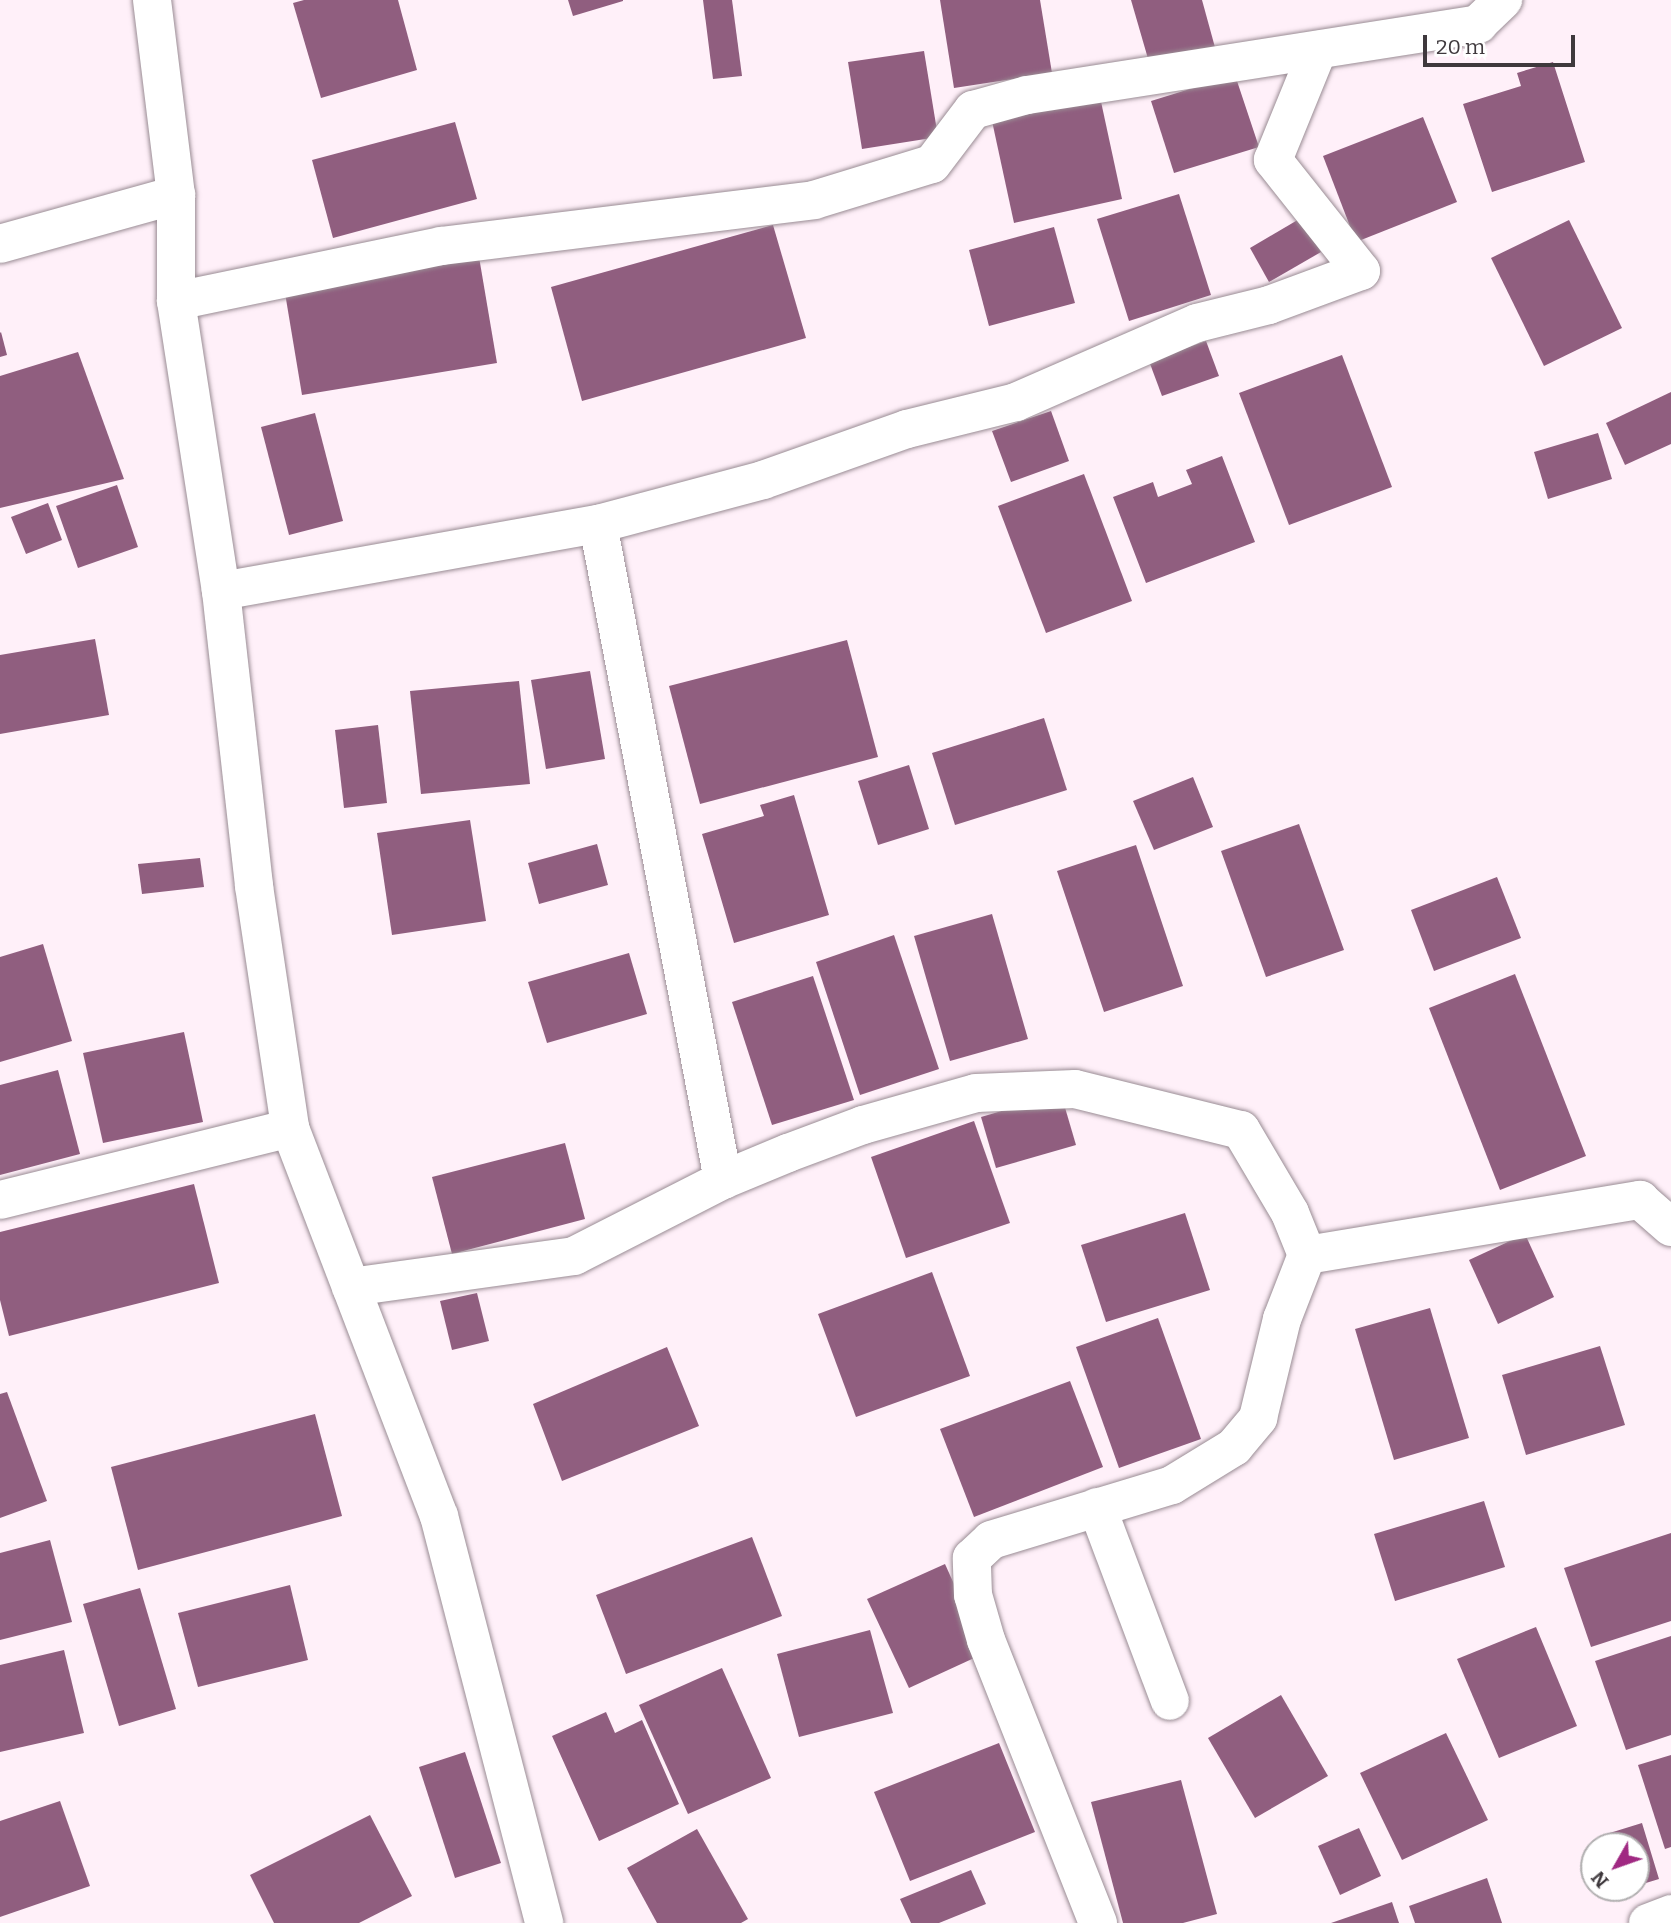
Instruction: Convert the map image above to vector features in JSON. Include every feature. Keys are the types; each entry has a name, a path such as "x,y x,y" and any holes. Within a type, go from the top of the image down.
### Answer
{"street":[{"path":"152,0 176,195 176,301 221,591 254,886 289,1128 439,1516 544,1923"},
{"path":"176,301 441,246 814,200 932,164 973,110 1027,94 1478,23 1503,0"},
{"path":"221,591 598,524 762,480 907,429 1016,402 1197,323 1269,306 1361,271 1273,160 1318,50"},
{"path":"0,244 176,195"},
{"path":"598,524 723,1180"},
{"path":"351,1287 574,1256 723,1180 863,1125 976,1093 1075,1089 1241,1130 1290,1213 1307,1255 1282,1319 1258,1418 1242,1437 1172,1485 991,1540 972,1558 973,1595 986,1640 1098,1923"},
{"path":"0,1200 289,1128"},
{"path":"1307,1255 1656,1195 1671,1227"},
{"path":"1097,1507 1170,1701"},
{"path":"1648,1923 1671,1914"}],"building":[{"path":"304,0 398,0 417,70 321,98 293,3"},
{"path":"568,0 623,0 623,1 573,16"},
{"path":"703,0 732,0 742,76 713,79"},
{"path":"940,0 1040,0 1052,73 954,88"},
{"path":"1131,0 1202,0 1216,51 1151,69"},
{"path":"924,51 938,137 862,149 848,62"},
{"path":"1553,62 1585,162 1492,192 1463,104 1521,86 1517,73"},
{"path":"1235,75 1259,147 1174,173 1151,101"},
{"path":"1100,97 1122,199 1014,223 992,121"},
{"path":"1423,117 1457,202 1356,242 1323,156"},
{"path":"455,122 477,199 333,238 312,160"},
{"path":"1179,194 1211,295 1129,321 1097,219"},
{"path":"1301,218 1321,252 1269,282 1250,248"},
{"path":"1569,220 1622,328 1544,366 1491,258"},
{"path":"773,225 806,338 582,401 551,287"},
{"path":"1054,227 1075,303 989,326 969,250"},
{"path":"478,251 497,363 302,395 283,281"},
{"path":"0,333 7,355 0,357"},
{"path":"1206,341 1219,376 1162,396 1149,361"},
{"path":"78,352 124,479 0,508 0,376"},
{"path":"1342,355 1392,487 1289,525 1239,393"},
{"path":"1671,392 1671,444 1625,465 1606,423"},
{"path":"1051,411 1069,461 1011,482 992,431"},
{"path":"315,413 343,521 289,535 261,427"},
{"path":"1598,433 1612,479 1548,499 1534,452"},
{"path":"1222,456 1255,542 1146,583 1113,497 1153,482 1158,497 1192,484 1186,470"},
{"path":"1084,474 1132,601 1046,633 998,506"},
{"path":"117,485 138,547 78,568 56,506"},
{"path":"48,503 62,540 26,554 11,517"},
{"path":"95,639 109,715 0,734 0,655"},
{"path":"847,640 878,757 700,804 669,686"},
{"path":"590,671 605,759 546,769 531,680"},
{"path":"519,681 530,784 421,794 410,691"},
{"path":"1044,718 1067,790 955,825 932,753"},
{"path":"378,725 387,803 344,808 335,730"},
{"path":"909,765 929,829 878,845 858,781"},
{"path":"1193,777 1213,827 1154,850 1133,801"},
{"path":"794,795 829,915 734,943 702,834 764,816 760,805"},
{"path":"470,820 486,921 392,935 377,833"},
{"path":"1299,824 1344,950 1266,977 1221,851"},
{"path":"597,844 608,885 539,904 528,863"},
{"path":"1136,845 1183,986 1104,1012 1057,871"},
{"path":"200,858 204,887 142,894 138,864"},
{"path":"1497,877 1521,938 1434,971 1411,910"},
{"path":"992,914 1028,1039 950,1061 914,936"},
{"path":"894,935 939,1069 860,1095 816,962"},
{"path":"43,944 72,1041 0,1062 0,957"},
{"path":"629,953 647,1014 547,1043 528,982"},
{"path":"1515,974 1586,1156 1500,1190 1429,1008"},
{"path":"813,976 854,1100 772,1125 732,1002"},
{"path":"184,1032 203,1122 103,1143 83,1053"},
{"path":"58,1070 80,1154 0,1175 0,1085"},
{"path":"1061,1094 1076,1145 996,1168 981,1117"},
{"path":"974,1121 1010,1223 906,1258 871,1157"},
{"path":"565,1143 585,1219 452,1254 432,1177"},
{"path":"194,1184 219,1283 9,1336 0,1300 0,1232"},
{"path":"1185,1213 1210,1290 1106,1322 1081,1245"},
{"path":"1525,1234 1554,1297 1498,1324 1469,1260"},
{"path":"932,1272 970,1376 856,1417 818,1314"},
{"path":"477,1293 489,1341 452,1350 440,1301"},
{"path":"1430,1308 1469,1438 1394,1460 1355,1329"},
{"path":"1158,1318 1201,1439 1119,1468 1076,1347"},
{"path":"1600,1346 1625,1425 1526,1455 1502,1375"},
{"path":"667,1347 699,1426 562,1481 533,1404"},
{"path":"1070,1381 1103,1467 974,1517 940,1429"},
{"path":"7,1392 47,1501 0,1518 0,1394"},
{"path":"315,1414 342,1516 138,1570 111,1467"},
{"path":"1484,1501 1505,1567 1395,1601 1374,1534"},
{"path":"1671,1533 1671,1621 1591,1647 1564,1568"},
{"path":"752,1537 782,1616 626,1674 596,1595"},
{"path":"50,1540 72,1622 0,1640 0,1553"},
{"path":"945,1564 985,1653 909,1688 867,1599"},
{"path":"290,1585 308,1660 198,1687 178,1613"},
{"path":"140,1588 176,1709 119,1726 83,1604"},
{"path":"1536,1627 1577,1726 1499,1758 1457,1659"},
{"path":"870,1630 893,1713 799,1737 777,1654"},
{"path":"1671,1636 1671,1735 1626,1750 1595,1661"},
{"path":"64,1650 84,1733 0,1752 0,1665"},
{"path":"722,1668 771,1778 688,1814 639,1705"},
{"path":"1281,1695 1328,1776 1255,1818 1208,1738"},
{"path":"606,1712 615,1733 642,1720 679,1804 599,1841 552,1736"},
{"path":"1446,1733 1488,1820 1402,1860 1360,1773"},
{"path":"999,1743 1035,1832 910,1881 874,1792"},
{"path":"465,1752 501,1863 455,1878 419,1767"},
{"path":"1671,1755 1671,1847 1665,1849 1638,1765"},
{"path":"1181,1780 1217,1914 1183,1923 1123,1923 1091,1802"},
{"path":"60,1801 90,1886 0,1917 0,1821"},
{"path":"370,1815 412,1896 359,1923 274,1923 250,1875"},
{"path":"1642,1823 1645,1832 1613,1832"},
{"path":"1359,1828 1381,1876 1340,1895 1318,1846"},
{"path":"697,1829 748,1919 741,1923 657,1923 627,1868"},
{"path":"1650,1849 1659,1879 1650,1882"},
{"path":"971,1870 986,1904 939,1923 911,1923 900,1899"},
{"path":"1487,1878 1502,1923 1415,1923 1409,1906"},
{"path":"1392,1902 1399,1923 1331,1923"}]}
